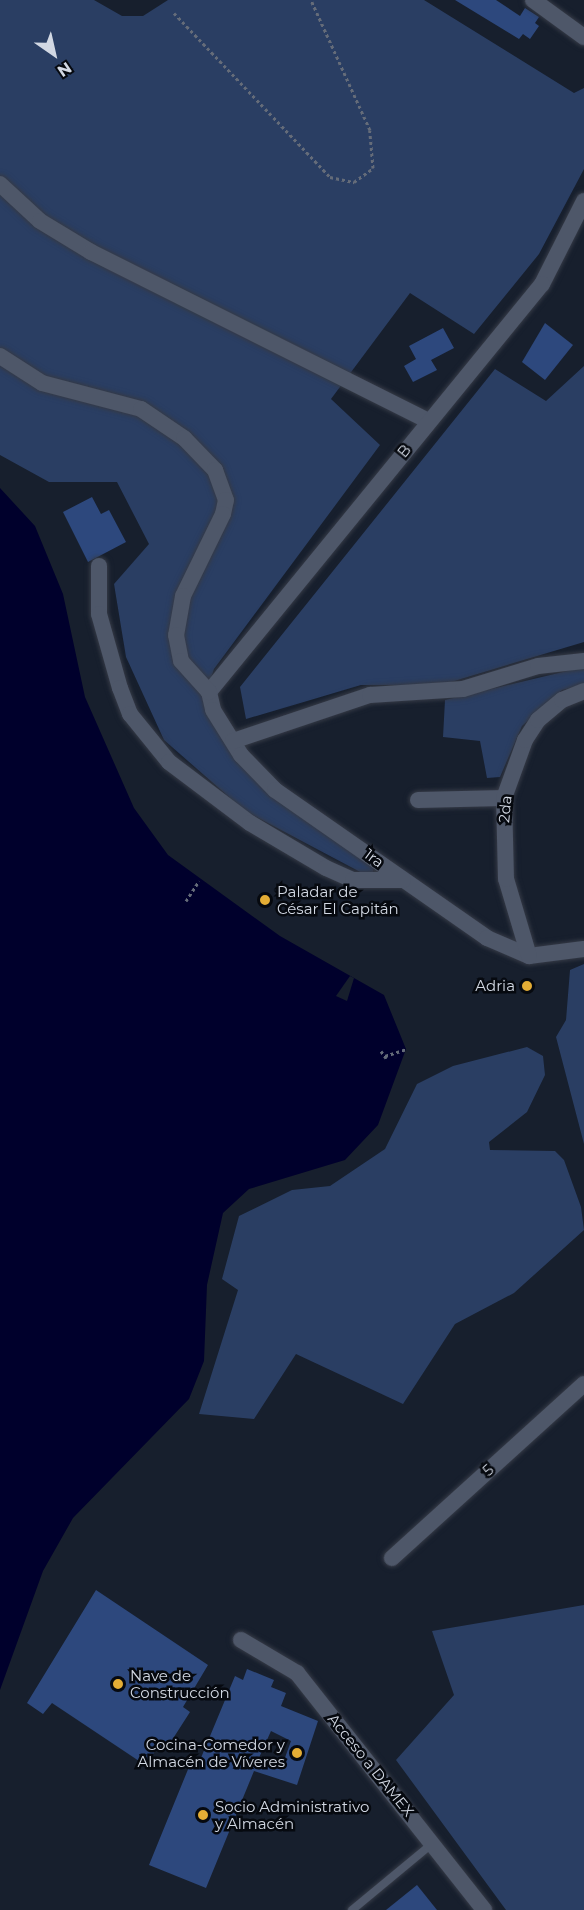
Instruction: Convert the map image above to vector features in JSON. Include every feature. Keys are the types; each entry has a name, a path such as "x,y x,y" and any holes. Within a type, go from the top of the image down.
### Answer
{"street":[{"path":"533,0 584,37"},
{"path":"0,184 40,221 91,252 428,421"},
{"name":"B","path":"209,692 542,284 584,201"},
{"path":"0,356 42,383 141,409 184,438 215,470 226,500 223,514 183,596 176,635 181,661 193,680 209,692"},
{"path":"99,566 99,614 120,688 130,714 169,762 250,823 326,868 353,880 403,880"},
{"path":"233,741 370,694 463,689 538,666 584,661"},
{"name":"2da","path":"529,956 506,879 504,798 525,740 538,720 584,691"},
{"name":"1ra","path":"209,692 213,710 233,741 275,790 487,938 529,956"},
{"path":"418,800 504,798"},
{"path":"529,956 584,949"},
{"name":"5","path":"392,1558 584,1384"},
{"name":"Acceso a DAMEX","path":"240,1640 297,1672 433,1842 484,1910"}],"lane":[{"path":"352,1910 433,1842"}],"path":[{"path":"174,13 330,177 354,182 373,168 370,130 311,0"},
{"path":"186,901 199,881"},
{"path":"381,1051 385,1057 406,1049"}],"shaded area":[{"path":"0,0 94,0 122,16 143,16 168,0 424,0 574,93 584,88 584,169 539,254 474,334 410,293 331,399 380,445 214,669 203,702 218,729 373,866 373,873 364,874 245,811 164,740 126,657 114,584 149,544 117,482 49,482 0,455"},
{"path":"584,366 584,642 441,685 361,685 246,719 240,687 495,369 546,401"},
{"path":"0,488 35,526 63,594 85,697 134,808 168,855 280,936 384,995 406,1049 378,1125 345,1160 249,1189 223,1213 207,1285 204,1361 189,1399 73,1518 43,1571 0,1690"},
{"path":"584,667 584,685 562,690 522,726 500,777 487,778 480,741 443,737 445,700"},
{"path":"584,964 584,1144 556,1037 566,1020 570,970"},
{"path":"527,1047 543,1056 545,1075 527,1112 489,1142 490,1150 555,1151 564,1160 581,1207 584,1230 514,1293 455,1324 403,1404 296,1354 254,1419 199,1414 238,1290 222,1279 239,1216 292,1190 330,1186 385,1149 417,1084 453,1066"},
{"path":"584,1605 584,1910 506,1910 396,1760 454,1695 432,1631"}],"pier":[{"path":"350,976 354,978 347,1001 336,996"}],"building":[{"path":"455,0 496,0 520,16 525,8 539,17 535,23 539,26 530,39 523,34 519,39"},
{"path":"545,323 573,345 545,380 522,362"},
{"path":"443,328 454,348 431,360 437,370 413,382 404,366 416,359 409,346"},
{"path":"92,497 101,514 109,510 126,542 88,562 63,512"},
{"name":"Nave de Construcción","path":"96,1590 208,1665 183,1707 190,1712 165,1751 159,1746 145,1765 52,1703 43,1714 27,1703"},
{"name":"Socio Administrativo y Almacén","path":"247,1669 274,1680 271,1687 286,1693 281,1706 318,1721 297,1785 254,1771 206,1888 149,1865 191,1762 198,1765 235,1676 243,1680","holes":["271,1731 291,1741 282,1766 258,1760"]},
{"path":"417,1885 437,1910 386,1910"}],"place":[{"name":"Paladar de César El Capitán","path":"265,900"},
{"name":"Adria","path":"527,986"},
{"name":"Nave de Construcción","path":"118,1684"},
{"name":"Cocina-Comedor y Almacén de Víveres","path":"297,1753"},
{"name":"Socio Administrativo y Almacén","path":"203,1815"}]}
